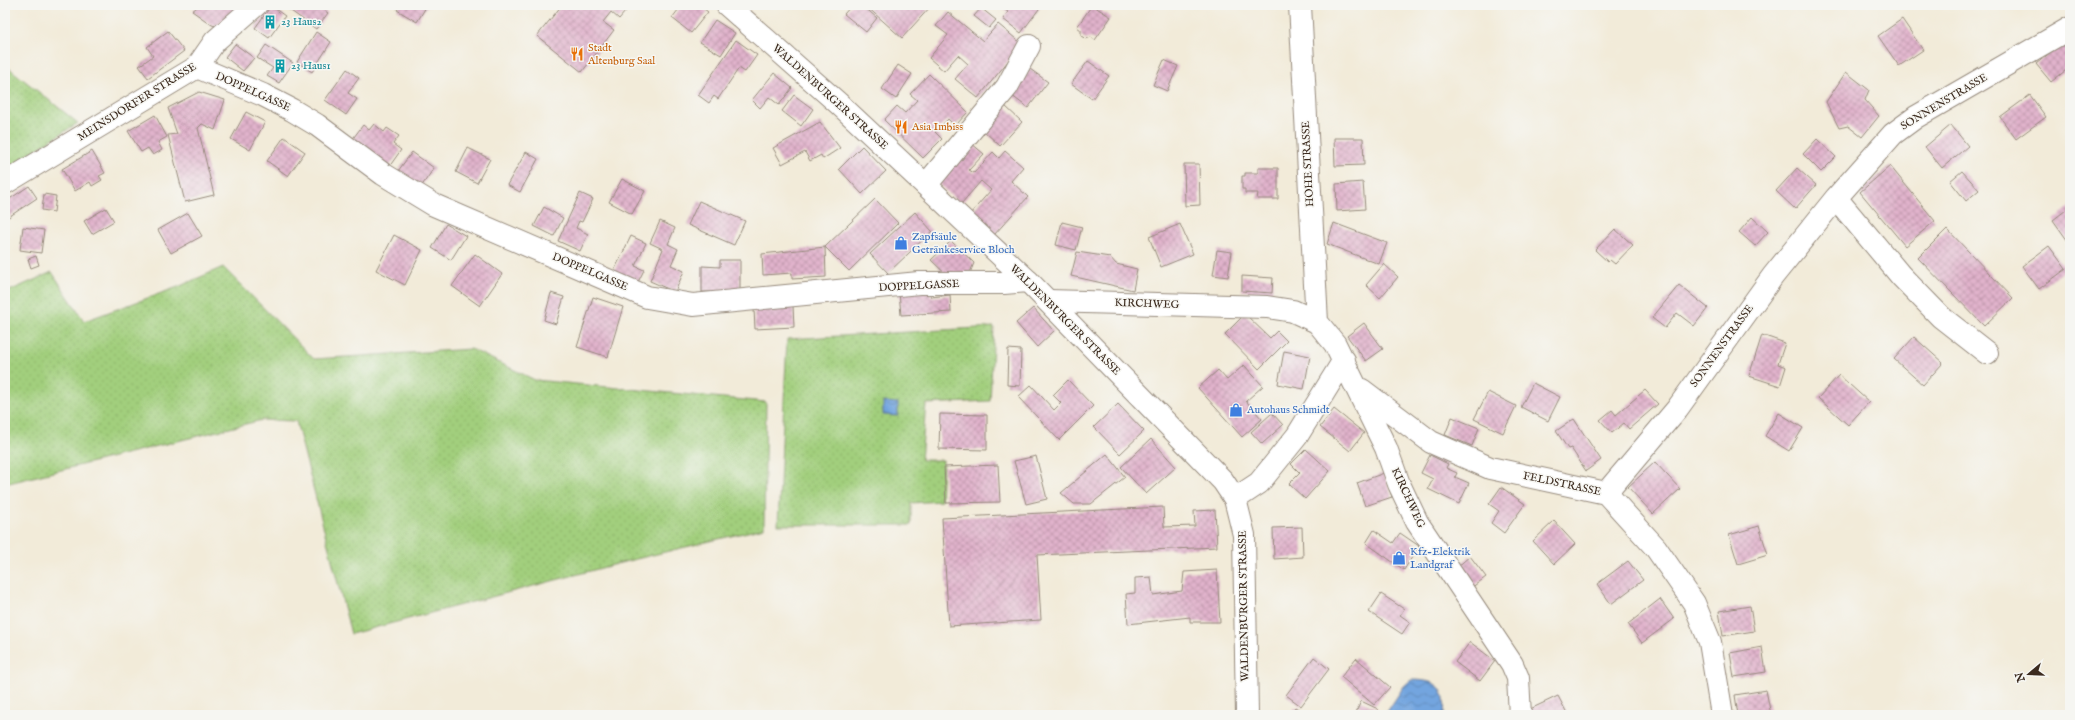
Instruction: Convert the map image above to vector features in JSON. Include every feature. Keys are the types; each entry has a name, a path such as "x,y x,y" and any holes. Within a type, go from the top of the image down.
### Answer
{"street":[{"name":"MEINSDORFER STRASSE","path":"5,183 197,67 215,41 256,5"},
{"name":"WALDENBURGER STRASSE","path":"727,5 926,185 1028,281 1223,481 1235,499 1244,535 1247,715"},
{"name":"HOHE STRASSE","path":"1300,5 1317,322"},
{"name":"SONNENSTRASSE","path":"1606,493 1677,409 1773,276 1836,198 1893,134 1916,117 2070,28"},
{"path":"926,185 1007,87 1029,46"},
{"name":"DOPPELGASSE","path":"197,67 263,94 292,110 316,125 383,174 434,205 647,297 693,305 919,283 1004,283 1028,281"},
{"path":"1836,198 1901,276 1926,302 1941,317 1987,353"},
{"name":"KIRCHWEG","path":"1048,301 1267,307 1293,311 1317,322 1335,344 1344,360 1386,448 1417,522 1512,664 1518,678 1520,715"},
{"path":"1235,499 1259,483 1298,436 1344,360"},
{"name":"FELDSTRASSE","path":"1357,387 1431,442 1490,468 1606,493 1656,548 1694,603 1710,642 1722,715"}],"green space":[{"path":"5,65 78,123 5,169"},
{"path":"223,267 314,359 471,349 535,380 766,402 764,528 628,561 351,634 296,421 262,420 5,484 5,293 52,272 84,321 178,287"},
{"path":"994,327 990,401 926,404 921,460 943,460 941,501 911,503 911,525 778,525 787,339"}],"water":[{"path":"883,402 898,403 898,416 883,415"},
{"path":"1411,680 1428,682 1439,687 1444,698 1444,715 1385,715 1404,686"}],"building":[{"path":"200,5 241,5 217,26 212,25 192,11"},
{"path":"317,5 328,13 316,29 284,6"},
{"path":"400,5 431,6 426,7 417,22 397,10"},
{"name":"Stadt Altenburg Saal","path":"562,5 631,5 619,19 611,12 603,22 614,30 582,72 537,36"},
{"path":"682,5 699,5 708,12 691,33 672,18"},
{"path":"852,5 862,5 877,18 866,32 844,14"},
{"path":"865,5 932,5 902,38"},
{"path":"999,5 1042,5 1021,33 1003,19 1008,12"},
{"path":"1092,5 1111,17 1095,40 1091,37 1086,39 1081,36 1081,30 1077,27"},
{"name":"23 Haus2","path":"271,6 285,16 269,38 255,28"},
{"path":"981,8 996,20 989,28 974,16"},
{"path":"948,12 983,41 998,24 1022,44 978,98 955,79 968,64 958,55 944,71 929,58 948,35 936,26"},
{"path":"1902,19 1923,50 1899,66 1878,36"},
{"path":"715,20 735,33 721,55 700,42"},
{"path":"168,31 184,51 148,78 139,66 153,56 147,47"},
{"path":"316,32 331,42 312,72 297,62"},
{"path":"736,40 757,55 745,72 739,68 718,99 714,96 709,103 698,95"},
{"path":"2062,43 2070,53 2070,67 2051,82 2036,64"},
{"path":"235,44 254,58 243,71 225,57"},
{"name":"23 Haus1","path":"266,45 293,63 279,83 267,76 273,68 257,58"},
{"path":"1164,60 1178,66 1167,91 1153,85"},
{"path":"1088,61 1109,76 1092,99 1071,84"},
{"path":"898,65 912,74 896,99 882,89"},
{"path":"347,69 359,78 348,93 357,99 346,115 325,100"},
{"path":"1030,69 1048,82 1028,108 1011,95"},
{"path":"1846,72 1869,90 1865,100 1879,116 1862,137 1848,126 1839,128 1826,102"},
{"path":"774,73 792,88 779,105 769,97 760,108 752,100"},
{"path":"929,74 968,112 955,126 948,119 935,132 942,139 923,158 884,120 897,106 905,113 917,100 910,94"},
{"path":"199,92 225,100 215,130 202,124 198,128 214,195 185,202 168,135 177,134 168,108"},
{"path":"794,95 813,109 801,126 782,111"},
{"path":"2030,95 2046,117 2016,139 2000,117"},
{"path":"1004,105 1022,122 1000,146 982,129"},
{"path":"246,112 265,122 250,150 231,139"},
{"path":"155,115 167,137 158,142 162,150 153,155 148,148 141,152 128,131"},
{"path":"820,122 840,148 823,159 821,155 810,161 805,152 782,164 773,148"},
{"path":"374,124 384,132 387,128 399,136 393,144 401,150 389,167 351,141 363,125 369,130"},
{"path":"1951,125 1968,146 1942,168 1925,147"},
{"path":"284,137 305,152 288,176 267,161"},
{"path":"1334,138 1363,138 1364,165 1335,166"},
{"path":"1817,139 1836,157 1821,172 1803,154"},
{"path":"971,143 984,154 969,170 974,173 993,152 999,158 1005,151 1023,167 1011,181 1028,197 994,235 970,214 991,190 981,181 961,204 936,182"},
{"path":"862,146 886,171 862,194 839,169"},
{"path":"468,148 490,159 477,183 456,172"},
{"path":"92,151 105,173 99,176 102,180 92,186 90,182 75,191 62,169"},
{"path":"412,152 434,168 421,187 398,171"},
{"path":"526,152 538,159 520,192 507,185"},
{"path":"1184,164 1199,164 1200,205 1185,206"},
{"path":"1890,166 1935,221 1905,246 1860,192"},
{"path":"1258,168 1278,168 1278,199 1257,199 1258,193 1245,193 1245,189 1242,189 1242,176 1245,176 1245,173 1258,173"},
{"path":"1797,168 1816,185 1795,209 1776,191"},
{"path":"1962,171 1979,190 1966,201 1950,181"},
{"path":"622,179 645,191 632,214 609,202"},
{"path":"1363,182 1365,209 1337,211 1336,184"},
{"path":"29,186 37,198 7,218 5,202"},
{"path":"580,193 593,199 582,222 579,221 576,228 588,234 580,251 558,241"},
{"path":"44,194 56,196 54,212 42,210"},
{"path":"875,199 898,223 849,271 825,247"},
{"path":"699,201 745,221 734,245 688,225"},
{"path":"544,207 563,218 554,236 534,226"},
{"path":"2070,207 2070,244 2053,220"},
{"path":"106,208 114,221 92,234 84,221"},
{"name":"Zapfsäule Getränkeservice Bloch","path":"915,212 932,231 888,273 870,254"},
{"path":"188,213 202,236 171,253 158,230"},
{"path":"1752,217 1768,232 1755,246 1739,232"},
{"path":"660,221 675,228 668,244 678,249 671,265 684,271 675,292 650,281 663,249 650,243"},
{"path":"1062,222 1082,227 1076,250 1056,245"},
{"path":"1334,223 1387,243 1379,264 1327,244"},
{"path":"446,224 466,236 451,260 432,248"},
{"path":"1180,224 1193,254 1161,267 1149,237"},
{"path":"23,227 44,230 41,253 20,250"},
{"path":"1615,229 1633,245 1615,264 1610,260 1608,262 1595,250"},
{"path":"1947,229 2013,298 1984,326 1918,258"},
{"path":"394,235 422,250 405,285 376,270"},
{"path":"631,236 646,243 635,266 644,270 637,284 613,273"},
{"path":"951,241 974,263 967,280 953,281 931,260"},
{"path":"2049,246 2066,269 2039,289 2022,266"},
{"path":"825,247 826,277 792,279 792,273 763,275 762,254"},
{"path":"1217,250 1232,252 1228,277 1213,275"},
{"path":"1077,252 1110,257 1116,264 1137,269 1133,290 1071,276"},
{"path":"475,254 502,274 480,306 452,286"},
{"path":"36,256 39,265 31,268 28,259"},
{"path":"720,260 740,260 740,292 702,292 702,266 720,267"},
{"path":"1384,264 1398,277 1380,298 1366,285"},
{"path":"1242,276 1273,278 1272,293 1242,291"},
{"path":"1679,285 1708,308 1694,326 1677,313 1665,328 1652,318"},
{"path":"930,289 931,297 950,295 951,312 901,315 899,292"},
{"path":"551,293 564,297 556,324 544,320"},
{"path":"593,297 623,307 608,357 577,347"},
{"path":"793,306 794,327 755,329 754,309"},
{"path":"1033,308 1054,331 1037,347 1016,323"},
{"path":"1245,314 1270,338 1277,331 1287,341 1259,369 1225,334"},
{"path":"1364,323 1383,349 1366,361 1347,336"},
{"path":"1762,335 1785,343 1778,364 1786,367 1780,386 1749,376"},
{"path":"1914,337 1943,363 1923,385 1894,359"},
{"path":"1008,349 1021,350 1020,386 1007,385"},
{"path":"1284,351 1310,356 1304,389 1278,384"},
{"name":"Autohaus Schmidt","path":"1244,365 1263,386 1246,401 1262,419 1242,437 1198,388 1218,370 1227,380"},
{"path":"1839,375 1869,402 1848,425 1818,398"},
{"path":"1068,380 1093,406 1059,440 1018,397 1031,385 1054,410 1061,403 1053,395"},
{"path":"1533,383 1560,397 1548,421 1521,407"},
{"path":"1645,390 1658,404 1629,429 1624,423 1612,433 1600,420 1612,410 1616,415"},
{"path":"1488,392 1516,406 1503,433 1474,419"},
{"path":"1118,404 1144,431 1120,454 1094,427"},
{"path":"1334,409 1364,433 1350,451 1320,427"},
{"path":"1272,413 1283,425 1262,444 1251,432"},
{"path":"1779,413 1803,428 1789,451 1765,436"},
{"path":"940,414 987,415 987,450 939,449"},
{"path":"1452,417 1479,428 1472,446 1445,435"},
{"path":"1574,419 1601,460 1586,471 1571,448 1568,449 1556,431"},
{"path":"1151,439 1176,467 1146,494 1121,467"},
{"path":"1306,449 1330,471 1305,499 1289,484 1300,473 1291,464"},
{"path":"1107,454 1125,477 1091,504 1074,504 1061,493"},
{"path":"1430,455 1448,464 1446,468 1457,473 1455,477 1469,483 1459,504 1428,489 1433,479 1421,473"},
{"path":"1036,456 1047,499 1026,504 1014,461"},
{"path":"1655,462 1680,489 1653,514 1628,487"},
{"path":"998,465 1000,502 946,503 944,467"},
{"path":"1384,473 1392,497 1365,506 1357,483"},
{"path":"1501,487 1525,504 1504,533 1491,523 1499,511 1489,504"},
{"path":"1163,507 1164,527 1195,526 1194,511 1215,510 1217,547 1037,555 1041,620 949,626 942,518"},
{"path":"1554,521 1575,544 1554,564 1533,541"},
{"path":"1759,526 1768,555 1738,564 1729,535"},
{"path":"1302,527 1303,557 1274,559 1273,528"},
{"name":"Kfz-Elektrik Landgraf","path":"1374,530 1393,543 1400,533 1419,546 1404,570 1366,543"},
{"path":"1470,556 1486,577 1471,588 1456,568"},
{"path":"1628,561 1643,580 1611,604 1597,584"},
{"path":"1217,570 1220,622 1190,622 1190,617 1128,624 1126,594 1135,593 1135,578 1151,577 1153,595 1182,591 1184,572"},
{"path":"1381,594 1404,609 1400,615 1410,622 1402,634 1369,612"},
{"path":"1660,599 1674,619 1642,643 1628,624"},
{"path":"1750,606 1754,631 1723,636 1719,611"},
{"path":"1470,642 1495,661 1480,681 1455,662"},
{"path":"1762,647 1766,672 1734,677 1730,653"},
{"path":"1314,657 1329,669 1301,706 1286,695"},
{"path":"1356,658 1390,687 1374,705 1341,677"},
{"path":"1766,690 1771,715 1738,715 1735,695"},
{"path":"1558,696 1568,715 1528,715 1526,711"},
{"path":"1361,701 1378,709 1376,715 1355,715"},
{"path":"1295,707 1308,715 1290,715"}],"place":[{"name":"23 Haus2","path":"270,22"},
{"name":"Stadt Altenburg Saal","path":"577,54"},
{"name":"23 Haus1","path":"280,66"},
{"name":"Asia Imbiss","path":"901,127"},
{"name":"Zapfsäule Getränkeservice Bloch","path":"901,243"},
{"name":"Autohaus Schmidt","path":"1236,410"},
{"name":"Kfz-Elektrik Landgraf","path":"1399,558"}]}
